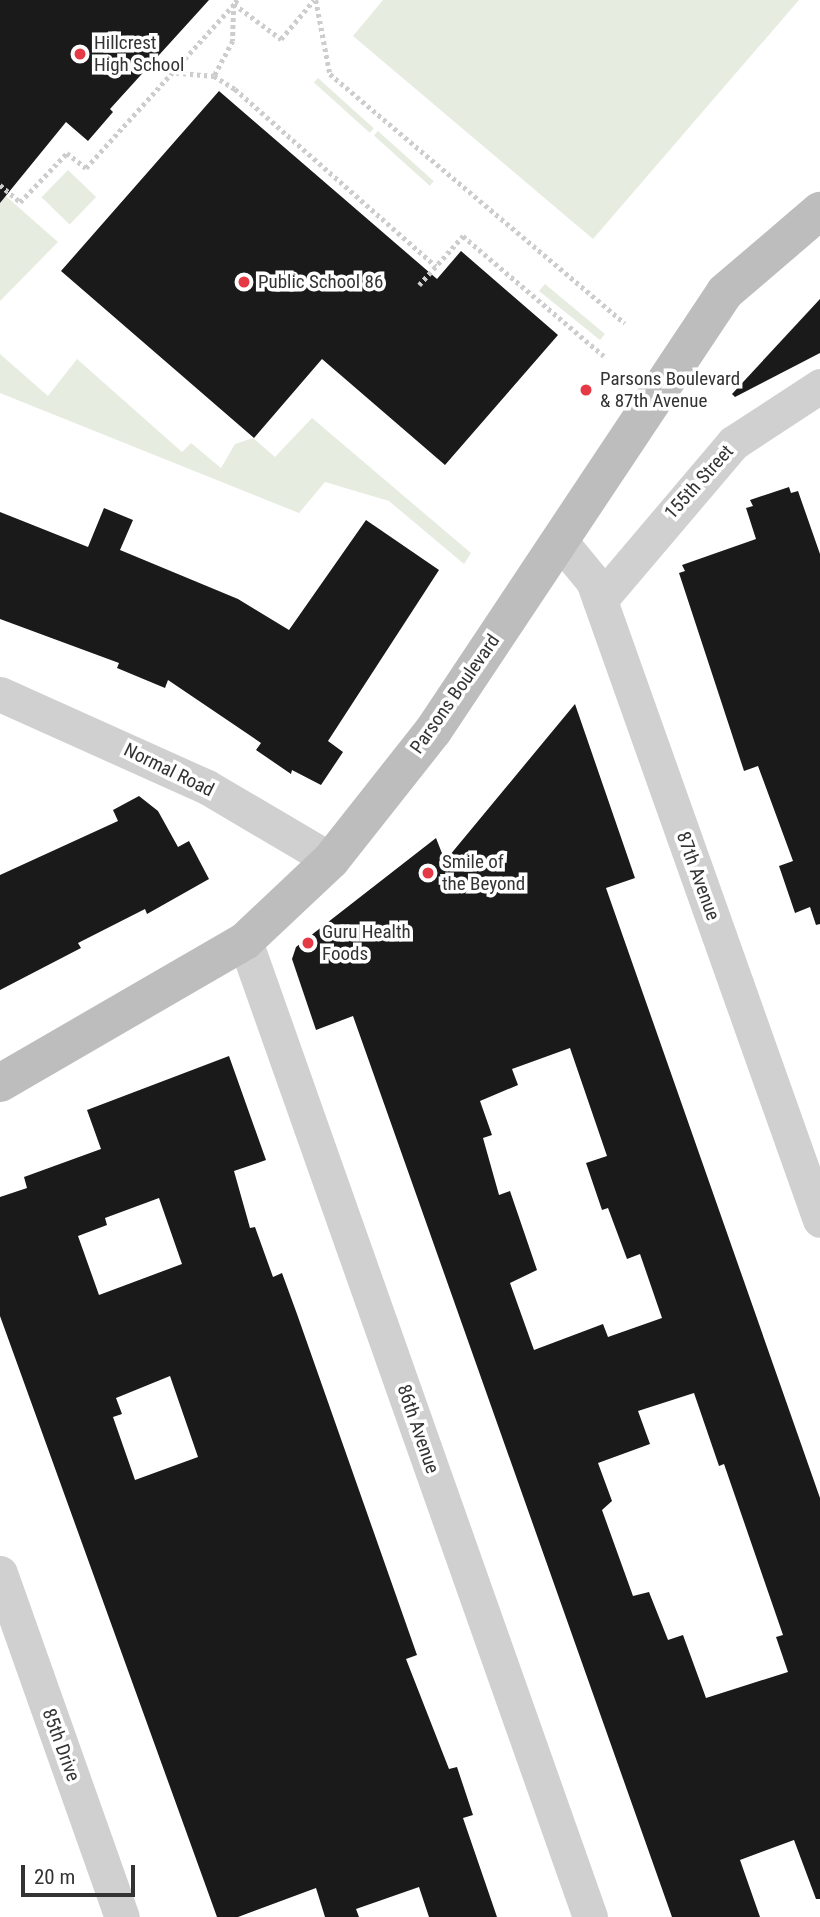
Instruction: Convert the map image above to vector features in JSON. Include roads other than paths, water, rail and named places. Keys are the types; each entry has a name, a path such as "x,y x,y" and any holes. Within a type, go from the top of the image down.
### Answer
{"street":[{"name":"Parsons Boulevard","path":"0,1083 245,941 331,860 433,730 726,292 820,211"},
{"name":"155th Street","path":"600,600 733,443 820,386"},
{"name":"87th Avenue","path":"560,541 593,581 820,1220"},
{"name":"Normal Road","path":"0,694 207,787 331,860"},
{"name":"86th Avenue","path":"245,941 590,1917"},
{"name":"85th Drive","path":"0,1573 122,1917"}],"place":[{"name":"Hillcrest High School","path":"80,54"},
{"name":"Public School 86","path":"244,282"},
{"name":"Parsons Boulevard & 87th Avenue","path":"586,390"},
{"name":"Smile of the Beyond","path":"428,873"},
{"name":"Guru Health Foods","path":"308,943"}]}
